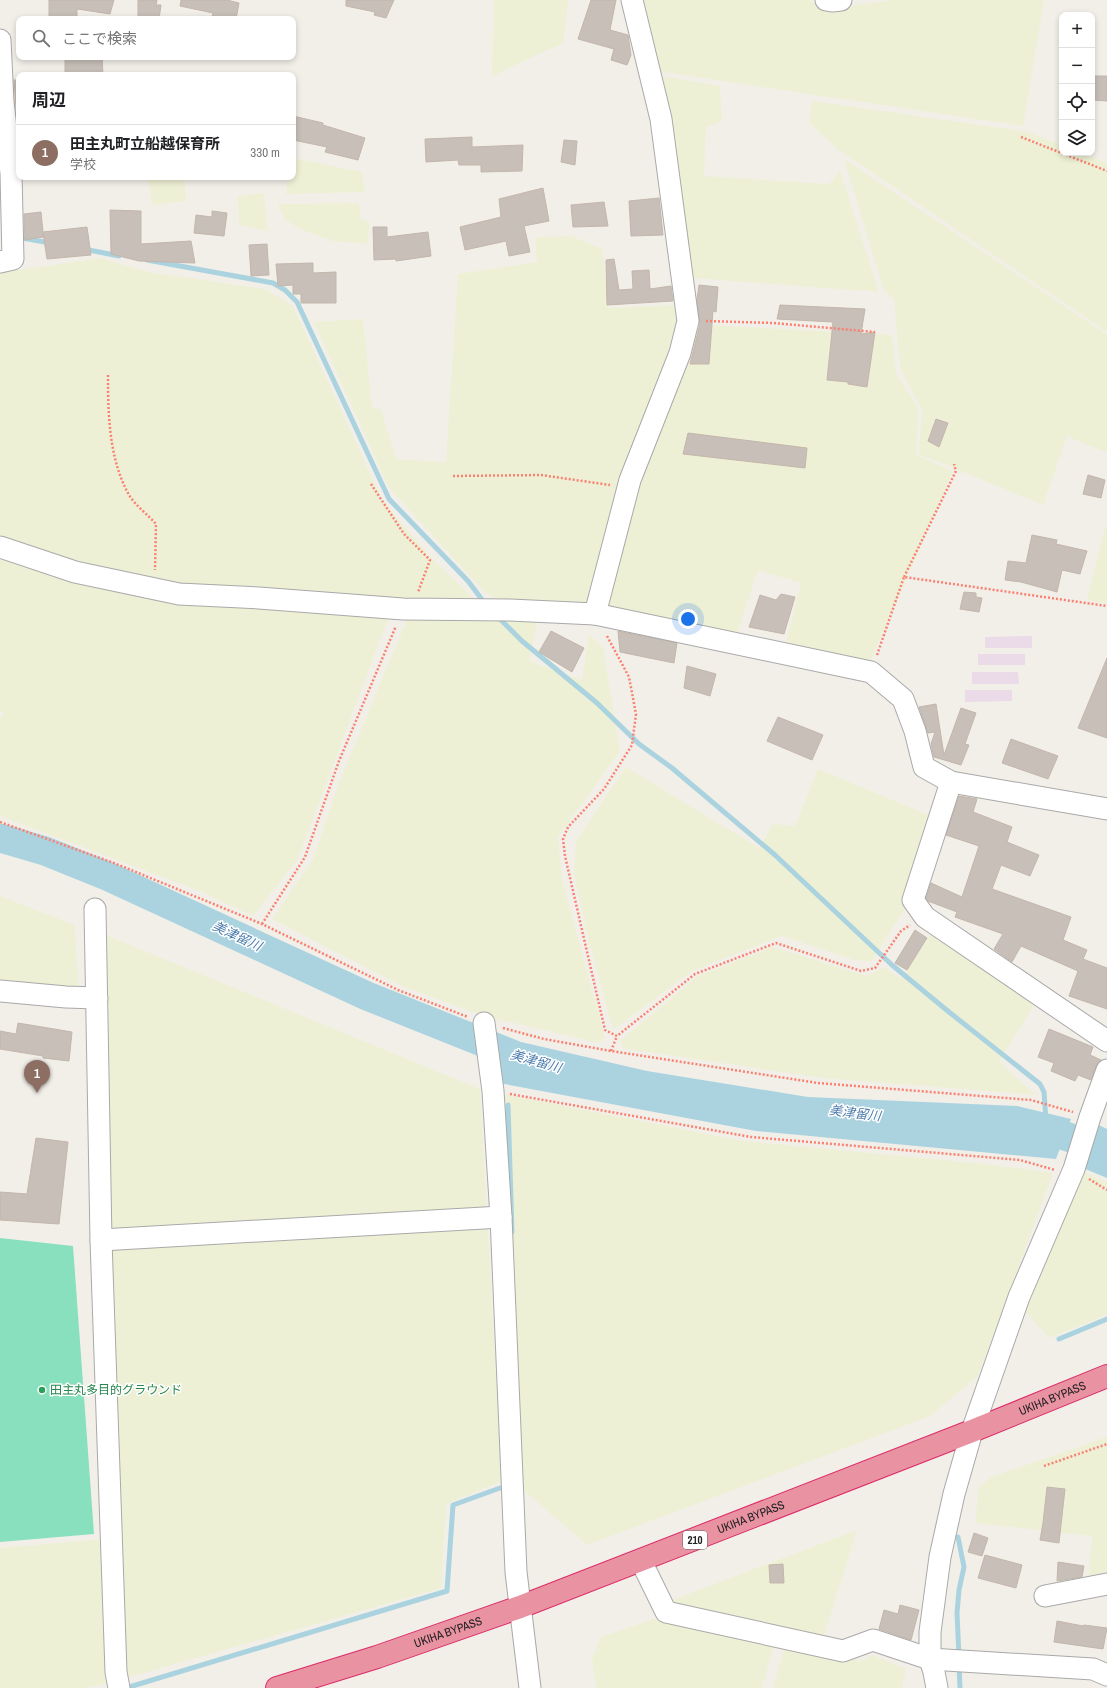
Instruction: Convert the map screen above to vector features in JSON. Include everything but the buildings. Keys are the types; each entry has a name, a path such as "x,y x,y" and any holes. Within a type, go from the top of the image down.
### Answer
{"highway":[{"name":"UKIHA BYPASS","path":"278,1688 377,1657 520,1607 972,1431 1107,1376"}],"street":[{"path":"595,614 628,488 680,353 688,320 661,119 632,0"},
{"path":"826,0 841,0"},
{"path":"0,40 3,101 10,173 13,259 0,262"},
{"path":"0,547 75,572 179,594 259,598 407,609 510,610 595,614 871,672 902,699 915,731 924,767 951,782 1107,809"},
{"path":"951,782 913,900 924,916 1107,1041"},
{"path":"95,909 101,1240 116,1672 119,1688"},
{"path":"0,991 66,997 97,998"},
{"path":"484,1023 493,1091 501,1217 516,1572 530,1688"},
{"path":"937,1688 930,1660 931,1618 940,1557 954,1494 972,1431 1019,1296 1073,1172 1090,1117 1107,1070"},
{"path":"101,1240 501,1217"},
{"path":"641,1561 666,1612 843,1650 873,1640 930,1660 1093,1669 1107,1675"},
{"path":"1045,1596 1107,1584"}],"path":[{"path":"1021,137 1107,171"},
{"path":"688,320 773,323 875,332"},
{"path":"108,375 108,415 116,463 130,496 156,524 154,588"},
{"path":"871,672 904,577 956,471 954,464"},
{"path":"453,476 541,475 628,488"},
{"path":"262,924 305,857 339,761 430,560 404,534 371,484"},
{"path":"904,577 1107,606"},
{"path":"595,614 629,677 636,714 632,746 604,788 568,827 563,839 565,856 605,1030 617,1036"},
{"path":"0,822 114,863 262,924 398,990 484,1023 544,1039 611,1051 818,1083 1031,1100 1090,1117"},
{"path":"611,1051 617,1036 695,974 776,943 860,971 875,968 901,931 924,916"},
{"path":"493,1091 751,1137 1020,1160 1073,1172"},
{"path":"1044,1466 1107,1444"}],"shaded area":[{"path":"1032,636 1032,648 985,648 985,637"},
{"path":"978,654 1025,654 1025,665 978,665"},
{"path":"972,672 1018,672 1019,684 972,684"},
{"path":"965,690 1012,690 1012,701 965,702"}],"green space":[{"path":"494,0 568,0 563,43 492,76"},
{"path":"638,0 808,0 831,8 893,0 1044,0 1023,126 656,71"},
{"path":"655,75 720,86 722,121 706,127 704,176 829,184 840,171 879,292 692,278"},
{"path":"812,101 1028,132 1059,144 1059,156 1090,156 1107,163 1107,332 839,150 809,123"},
{"path":"296,159 362,172 365,192 286,194 287,180 296,180"},
{"path":"844,159 1107,335 1107,453 1067,436 1043,505 919,454 922,410 900,368 894,300 883,288"},
{"path":"148,180 184,180 186,201 152,205"},
{"path":"264,193 268,231 239,225 238,196"},
{"path":"359,203 361,220 370,222 367,244 332,241 301,229 285,220 278,204"},
{"path":"571,236 603,249 608,308 676,305 680,338 589,607 502,603 483,590 389,488 314,322 363,319 372,408 381,409 396,459 446,462 458,274 537,262 535,237"},
{"path":"100,258 149,272 265,289 293,306 383,502 435,562 479,603 186,587 145,580 0,542 0,270 11,271"},
{"path":"690,324 892,335 896,373 918,408 916,455 953,471 868,666 785,647 801,583 758,570 737,634 602,608 639,472"},
{"path":"1105,527 1107,528 1107,604 1087,600"},
{"path":"0,556 389,616 298,859 253,916 202,892 0,816 0,719 4,714 0,710"},
{"path":"408,617 538,621 529,661 582,680 589,634 603,648 620,751 558,837 562,879 605,1038 599,1043 480,1015 402,986 272,919 313,859 338,785"},
{"path":"626,767 759,848 773,824 795,826 818,769 931,816 906,907 872,961 854,960 782,936 692,971 613,1030 587,934 574,874 576,841"},
{"path":"0,896 75,925 78,988 0,980"},
{"path":"101,933 480,1089 502,1481 446,1504 441,1588 126,1678 109,1258"},
{"path":"931,934 1034,1005 999,1062 1036,1095 823,1078 622,1048 621,1040 698,976 773,947 867,976 884,967 901,979"},
{"path":"498,1093 743,1141 985,1164 1053,1173 978,1376 930,1416 587,1545 521,1488"},
{"path":"1079,1170 1107,1182 1107,1315 1049,1338 1022,1308"},
{"name":"田主丸多目的グラウンド","path":"0,1238 73,1246 94,1534 0,1542"},
{"path":"1107,1437 1107,1572 1089,1576 1092,1536 975,1523 979,1487 991,1477"},
{"path":"857,1530 824,1636 667,1602"},
{"path":"104,1539 108,1683 86,1688 0,1688 0,1548"},
{"path":"654,1619 773,1647 762,1688 597,1688 592,1660 601,1637"},
{"path":"784,1649 863,1661 872,1655 906,1669 902,1688 773,1688"}],"water":[{"path":"491,1035 647,1071 808,1097 1017,1106 1071,1119 1056,1159 756,1131 499,1083"},
{"path":"1092,1122 1107,1129 1107,1178 1078,1166"}],"waterway":[{"path":"17,237 50,243"},
{"path":"84,249 119,256"},
{"path":"147,260 273,283 285,290 297,302 389,499 468,581 486,605"},
{"path":"497,616 522,641 597,703 639,744 672,768 775,855 892,965 1040,1084 1044,1092 1046,1120"},
{"name":"美津留川","path":"0,838 45,851 107,876 367,996 512,1054"},
{"path":"508,1105 512,1232"},
{"name":"美津留川","path":"1026,1128 1046,1129 1107,1151"},
{"path":"1059,1339 1107,1319"},
{"path":"126,1688 447,1591 453,1505 500,1488"},
{"path":"958,1537 964,1567 959,1590 957,1613 959,1657"},
{"path":"959,1665 960,1688"}],"place":[{"name":"田主丸町立船越保育所","path":"37,1093"},
{"name":"田主丸多目的グラウンド","path":"42,1390"}]}
